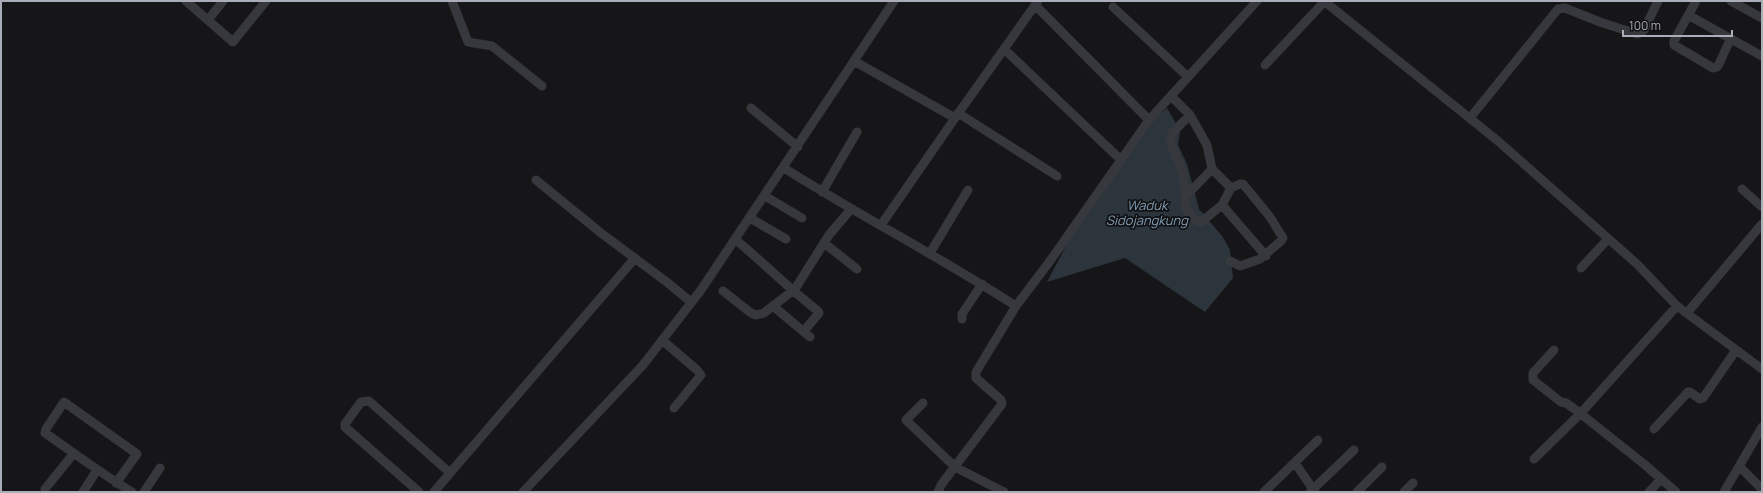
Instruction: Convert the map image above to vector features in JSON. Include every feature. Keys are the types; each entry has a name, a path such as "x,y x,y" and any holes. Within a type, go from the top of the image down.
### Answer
{"street":[{"path":"186,1 233,42 266,1"},
{"path":"208,20 223,1"},
{"path":"452,1 468,42 492,46 542,86"},
{"path":"523,492 643,364 691,302 736,240 894,1"},
{"path":"938,492 940,485 1002,404 1001,400 976,378 976,372 1016,306 1050,262 1149,120 1257,1"},
{"path":"1266,65 1324,1 1498,141 1637,264 1678,306 1762,369"},
{"path":"1470,118 1558,9 1565,8 1600,22 1637,34 1644,30 1658,1"},
{"path":"1696,1 1674,41 1676,47 1713,68 1717,67 1719,64 1730,40"},
{"path":"1730,1 1762,18"},
{"path":"881,225 956,116 1037,3 1149,120"},
{"path":"1113,7 1188,77"},
{"path":"1688,15 1730,40 1762,56"},
{"path":"1004,49 1120,160"},
{"path":"854,61 956,116 1057,176"},
{"path":"1171,96 1190,115 1207,145 1212,168 1231,188"},
{"path":"751,108 798,147"},
{"path":"1190,115 1173,132 1170,141 1183,174 1186,208 1190,215 1198,222 1201,222 1222,205 1231,191 1231,188 1243,184 1270,217 1282,236 1281,241 1260,260 1240,266 1230,261"},
{"path":"822,192 857,132"},
{"path":"784,168 822,192 930,253 1016,306"},
{"path":"1185,196 1212,168"},
{"path":"536,180 691,302"},
{"path":"1742,189 1762,207"},
{"path":"930,253 968,190"},
{"path":"765,196 802,218"},
{"path":"1222,205 1266,256"},
{"path":"723,291 751,313 761,315 793,291 824,243 852,209"},
{"path":"750,218 786,239"},
{"path":"1687,313 1762,224"},
{"path":"1582,268 1608,238"},
{"path":"736,240 819,313 807,334 773,306"},
{"path":"824,243 857,269"},
{"path":"434,492 635,258"},
{"path":"962,318 962,314 982,284"},
{"path":"1534,459 1580,414 1678,306"},
{"path":"662,340 697,370 701,376 674,408"},
{"path":"1554,350 1533,373 1533,378 1561,402 1566,403 1676,492"},
{"path":"1654,428 1689,391 1700,399 1703,398 1736,350"},
{"path":"419,492 345,427 345,424 361,402 369,401 450,473"},
{"path":"119,487 137,454 64,402 45,431 119,487 132,492"},
{"path":"923,403 906,420 955,466 1004,492"},
{"path":"1724,492 1761,430"},
{"path":"1264,492 1318,440"},
{"path":"1295,463 1313,491 1354,450"},
{"path":"45,489 74,453"},
{"path":"1357,492 1382,467"},
{"path":"1740,467 1762,488"},
{"path":"144,492 160,468"},
{"path":"83,492 97,470"},
{"path":"1649,492 1661,479"},
{"path":"1404,492 1413,483"}],"water":[{"name":"Waduk Sidojangkung","path":"1167,108 1180,130 1178,145 1187,164 1199,209 1222,236 1230,250 1233,278 1205,312 1125,258 1047,282 1082,216 1141,131"}]}
